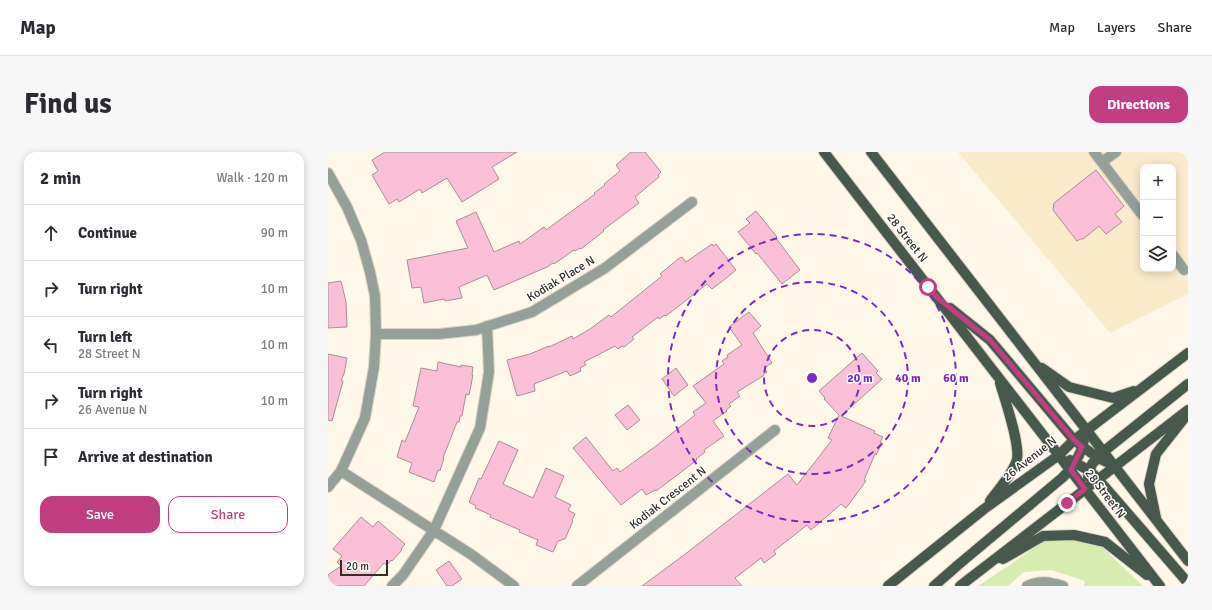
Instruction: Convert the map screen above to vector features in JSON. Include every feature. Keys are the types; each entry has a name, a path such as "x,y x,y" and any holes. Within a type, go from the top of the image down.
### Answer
{"main road":[{"name":"28 Street N","path":"824,152 1059,455"},
{"name":"28 Street N","path":"872,152 1086,430 1101,455"},
{"path":"939,299 990,340 1074,440 1082,447 1101,455 1115,466"},
{"name":"26 Avenue N","path":"888,586 984,509 1059,455 1086,430 1188,353"},
{"path":"1034,364 1069,386 1112,398 1141,389"},
{"path":"984,509 1007,478 1017,459 1016,442 998,378"},
{"path":"1085,489 1092,464 1188,384"},
{"path":"964,583 1188,410"},
{"path":"1156,520 1149,484 1156,454 1188,414"},
{"path":"934,586 1073,466 1082,447 1086,430"},
{"path":"1059,455 1073,466 1090,471 1188,583"},
{"name":"28 Street N","path":"1073,466 1085,489 1160,585"},
{"name":"28 Street N","path":"1115,466 1188,561"},
{"path":"964,583 1043,536 1074,535 1105,542 1160,585"}],"street":[{"path":"1094,152 1140,212"},
{"path":"1102,162 1116,152"},
{"path":"328,174 347,207 361,240 375,296 376,334 374,367 365,418 341,471 328,487"},
{"name":"Kodiak Place N","path":"376,334 439,334 476,330 532,312 604,268 692,202"},
{"path":"1176,259 1184,270"},
{"path":"392,586 403,575 434,530 480,428 488,372 487,326"},
{"name":"Kodiak Crescent N","path":"577,586 775,430"},
{"path":"341,471 472,555 514,586"},
{"path":"1027,586 1036,582 1063,586"}],"shaded area":[{"path":"958,152 1188,152 1188,294 1110,333"}],"green space":[{"path":"1045,541 1079,541 1102,547 1143,586 1084,586 1085,581 1051,570 1024,572 1008,586 978,586"}],"building":[{"path":"385,152 517,152 492,167 499,179 462,202 447,178 422,193 420,189 399,202 397,199 389,204 372,175 378,171 372,160"},
{"path":"631,152 645,152 661,172 658,175 659,177 635,197 639,203 603,230 604,231 581,249 574,250 554,264 553,263 494,290 487,275 459,287 462,298 445,301 444,299 424,303 421,287 412,288 407,260 468,248 456,221 476,212 494,252 519,241 520,244 544,227 546,230 595,194 594,193 620,171 616,165"},
{"path":"1096,170 1124,206 1115,214 1122,222 1106,234 1099,226 1083,239 1077,241 1053,210 1054,203"},
{"path":"756,211 777,237 776,238 800,270 782,284 738,232 750,223 746,219"},
{"path":"712,244 713,246 716,244 736,270 725,279 712,289 707,284 666,316 665,315 659,319 658,317 632,337 634,339 624,347 622,346 618,349 615,346 584,362 586,365 580,368 581,371 570,376 567,371 534,384 535,391 517,396 507,360 549,347 572,336 573,339 609,315 611,317 662,276 660,274 678,259 682,257 686,262"},
{"path":"341,281 346,302 347,327 328,328 328,283"},
{"path":"749,312 761,326 753,333 772,363 764,368 767,372 737,392 740,396 729,404 731,406 726,410 727,411 713,421 724,436 704,450 705,452 696,459 697,460 656,491 655,490 646,495 642,489 621,505 573,448 586,437 613,471 617,468 620,472 656,446 695,415 693,412 706,403 693,386 724,364 722,361 728,357 727,355 742,345 729,327"},
{"path":"862,353 878,371 876,373 882,379 841,416 875,431 874,433 883,437 880,442 882,443 876,455 875,454 864,480 866,481 846,508 841,504 811,530 807,525 774,551 776,554 764,563 761,558 735,578 742,586 642,586 788,474 797,485 832,440 828,438 839,415 824,399 825,398 819,391"},
{"path":"328,354 347,358 344,374 341,380 343,381 332,421 328,420"},
{"path":"438,362 461,367 461,365 473,367 473,375 469,395 466,394 462,416 460,416 459,422 457,422 443,458 440,471 438,470 434,482 409,472 412,463 397,457 402,440 405,442 419,407 413,406 421,368 437,371"},
{"path":"676,368 688,385 674,396 662,379"},
{"path":"628,405 640,420 627,430 615,415"},
{"path":"499,441 518,450 503,484 533,498 546,468 564,476 555,497 571,505 568,510 575,514 565,539 558,541 553,552 536,545 538,540 519,532 520,530 490,517 491,515 475,508 476,506 469,502 479,478 481,479"},
{"path":"361,517 373,527 378,521 405,544 401,549 402,550 392,561 391,560 387,565 384,563 364,586 328,586 328,575 341,566 337,562 342,556 333,549"},
{"path":"449,561 462,579 452,586 447,586 436,570"}],"route":[{"path":"928,287 939,299 990,340 1074,440 1082,447 1080,454 1071,470 1085,489 1067,503"}]}
